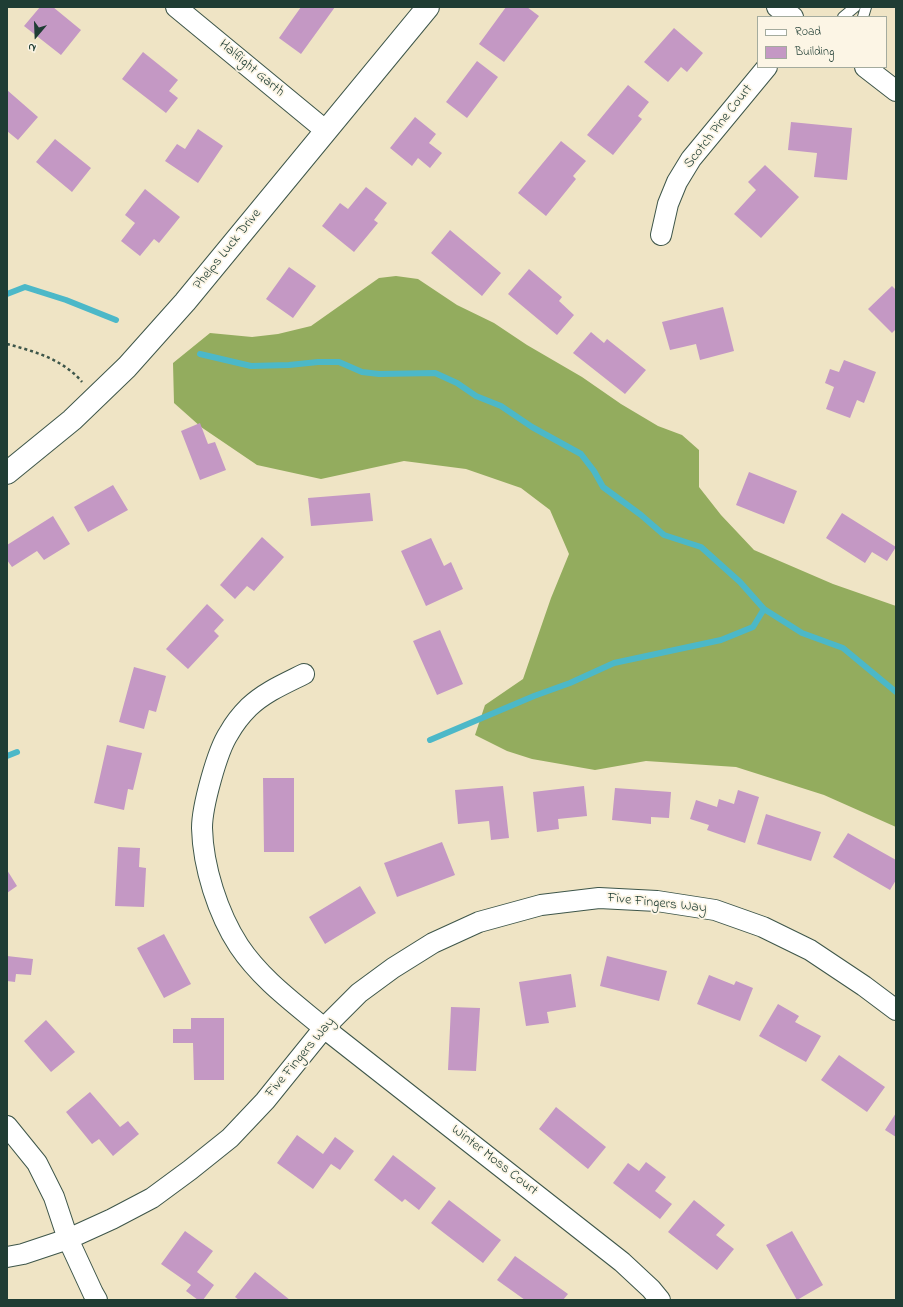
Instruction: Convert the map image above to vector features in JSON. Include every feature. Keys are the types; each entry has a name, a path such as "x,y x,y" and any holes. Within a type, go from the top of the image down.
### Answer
{"street":[{"name":"Halflight Garth","path":"176,7 325,130"},
{"name":"Phelps Luck Drive","path":"7,473 96,399 127,367 185,302 325,130 428,7"},
{"path":"777,7 791,16"},
{"name":"Scotch Pine Court","path":"661,234 668,204 677,182 691,159 766,68"},
{"path":"866,68 896,91"},
{"name":"Winter Moss Court","path":"304,674 264,694 248,708 228,734 216,762 207,795 202,828 211,881 221,913 238,945 256,969 324,1028 622,1262 651,1289 660,1300"},
{"name":"Five Fingers Way","path":"7,1257 23,1254 68,1239 112,1219 152,1198 230,1138 265,1101 324,1028 359,993 393,968 433,943 479,922 541,905 599,898 657,901 715,910 763,927 810,950 864,986 896,1010"},
{"path":"7,1126 37,1163 54,1197 68,1239 97,1300"}],"lane":[{"path":"844,16 855,7"}],"path":[{"path":"7,344 57,361 77,375 96,399"}],"green space":[{"path":"396,276 418,279 457,305 494,323 658,426 682,435 699,450 699,487 721,515 754,550 833,584 896,606 896,827 824,795 736,767 646,761 595,770 532,759 507,751 475,735 485,705 523,679 551,598 569,554 550,510 521,488 466,469 404,461 321,479 257,465 201,427 174,403 173,363 210,333 252,337 278,334 311,326 379,278"}],"building":[{"path":"40,7 53,7 81,30 61,55 24,26"},
{"path":"301,7 335,7 301,54 279,38"},
{"path":"506,7 527,7 539,16 504,62 479,44"},
{"path":"674,28 703,53 687,72 681,67 668,82 644,62"},
{"path":"143,52 178,80 169,91 178,98 166,113 122,79"},
{"path":"477,61 498,77 467,118 446,102"},
{"path":"628,85 649,102 638,116 642,119 613,155 587,135"},
{"path":"7,90 38,117 18,140 7,131"},
{"path":"415,117 436,134 429,143 442,153 430,168 418,158 412,166 390,148"},
{"path":"791,122 852,128 847,180 814,177 817,153 788,150"},
{"path":"198,129 223,146 198,183 165,161 177,144 185,149"},
{"path":"55,139 91,168 72,192 36,162"},
{"path":"561,141 586,161 573,176 576,179 546,216 518,193"},
{"path":"765,165 799,197 761,238 734,214 756,190 748,182"},
{"path":"366,187 387,203 374,220 378,223 354,252 322,226 340,203 348,209"},
{"path":"145,189 180,217 159,243 154,239 140,256 121,241 135,223 125,215"},
{"path":"450,230 501,273 482,296 431,253"},
{"path":"289,267 316,286 293,318 266,299"},
{"path":"529,269 562,297 559,301 574,315 557,335 508,294"},
{"path":"892,286 896,290 896,329 892,333 868,309"},
{"path":"723,307 734,351 700,360 696,344 670,350 662,322"},
{"path":"591,332 604,343 607,339 646,370 625,394 573,353"},
{"path":"844,360 876,372 864,403 857,400 850,418 826,409 834,387 825,383 830,369 839,372"},
{"path":"200,423 208,444 215,442 226,470 200,480 181,431"},
{"path":"749,472 797,491 784,524 736,505"},
{"path":"113,485 128,510 88,532 74,507"},
{"path":"370,493 373,521 311,526 308,498"},
{"path":"842,513 896,547 887,561 872,552 865,563 826,538"},
{"path":"53,516 70,544 44,560 37,551 12,567 7,560 7,545"},
{"path":"262,537 284,557 254,591 247,586 235,599 220,585"},
{"path":"431,538 444,566 451,562 463,589 426,606 401,551"},
{"path":"207,604 224,620 214,631 219,636 188,669 166,649"},
{"path":"440,630 463,684 437,695 413,641"},
{"path":"134,667 166,676 156,712 149,710 144,729 119,722"},
{"path":"107,745 142,753 133,790 128,789 124,810 94,803"},
{"path":"263,778 294,778 294,852 264,852"},
{"path":"503,786 509,838 491,840 489,821 458,824 455,790"},
{"path":"584,786 587,816 558,819 559,829 537,832 533,792"},
{"path":"615,788 671,792 669,818 651,817 651,824 612,820"},
{"path":"738,790 759,797 745,843 707,830 709,825 690,819 696,800 717,807 719,799 734,804"},
{"path":"766,814 821,832 811,861 757,844"},
{"path":"848,833 896,860 896,880 890,890 833,857"},
{"path":"442,842 455,875 397,897 384,863"},
{"path":"118,847 140,848 139,867 146,868 144,907 115,906"},
{"path":"7,870 17,886 7,893"},
{"path":"360,886 376,913 325,944 309,917"},
{"path":"164,934 191,984 164,998 137,948"},
{"path":"7,956 33,959 31,975 16,974 15,982 7,981"},
{"path":"607,956 667,971 659,1001 600,986"},
{"path":"571,974 576,1007 547,1012 549,1023 526,1026 519,982"},
{"path":"709,975 734,985 736,981 753,988 740,1021 697,1004"},
{"path":"778,1004 799,1016 795,1022 821,1036 806,1062 759,1036"},
{"path":"451,1007 480,1008 476,1071 448,1070"},
{"path":"191,1018 224,1018 224,1080 194,1080 193,1043 173,1043 173,1029 191,1029"},
{"path":"46,1020 75,1052 51,1072 24,1041"},
{"path":"839,1055 885,1087 867,1112 821,1080"},
{"path":"90,1092 120,1127 128,1121 139,1134 113,1156 99,1139 92,1144 66,1112"},
{"path":"556,1107 606,1147 588,1169 539,1129"},
{"path":"896,1113 896,1137 885,1130"},
{"path":"297,1135 323,1154 335,1137 354,1151 340,1170 331,1164 313,1189 277,1163"},
{"path":"393,1155 436,1188 419,1210 405,1199 402,1202 374,1180"},
{"path":"646,1162 666,1177 655,1191 672,1204 660,1219 613,1183 628,1163 639,1171"},
{"path":"449,1200 501,1240 483,1263 431,1223"},
{"path":"694,1200 725,1225 716,1235 734,1249 717,1270 668,1232"},
{"path":"185,1231 213,1251 197,1272 214,1285 203,1300 198,1300 186,1291 191,1285 161,1264"},
{"path":"792,1231 823,1285 797,1300 766,1245"},
{"path":"515,1256 568,1294 563,1300 525,1300 497,1280"},
{"path":"255,1272 290,1300 239,1300 235,1297"}],"waterway":[{"path":"7,294 25,287 66,300 116,320"},
{"path":"200,354 251,366 339,362 362,372 379,374 435,373 457,383 476,396 501,406 532,427 581,454 594,471 603,487 641,515 664,535 701,547 740,582 764,609 802,633 843,648 896,692"},
{"path":"430,740 534,696 570,683 614,663 721,640 753,627 764,609"},
{"path":"7,756 17,752"}]}
